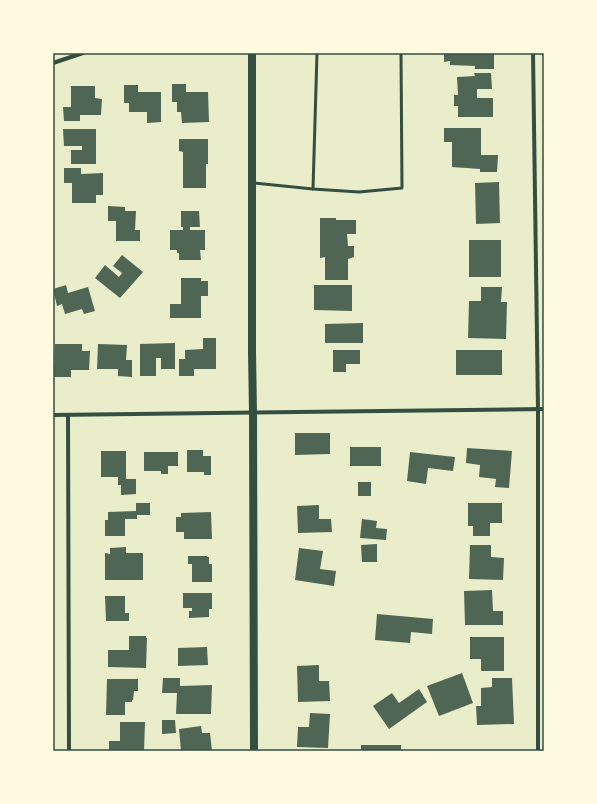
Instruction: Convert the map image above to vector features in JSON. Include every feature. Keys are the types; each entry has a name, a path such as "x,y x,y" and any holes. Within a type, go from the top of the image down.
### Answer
{"main road":[{"path":"252,53 254,751"}],"street":[{"path":"53,63 83,53"},
{"path":"532,53 538,408 538,751"},
{"path":"53,415 544,408"},
{"path":"68,415 69,751"}],"lane":[{"path":"313,189 317,53"},
{"path":"252,183 359,192 402,188 402,53"}],"building":[{"path":"444,53 494,53 494,69 475,69 475,66 450,65 450,61 444,62"},
{"path":"474,73 491,73 492,89 477,89 477,98 493,98 493,117 458,117 458,106 454,106 454,95 458,95 457,77 475,76"},
{"path":"172,84 186,84 186,92 208,92 209,122 182,123 181,112 177,112 177,102 172,102"},
{"path":"124,85 138,85 138,92 161,92 161,122 147,123 147,112 129,112 129,103 124,103"},
{"path":"71,86 95,86 95,98 102,99 101,115 80,115 80,121 64,121 63,107 71,107"},
{"path":"444,128 481,128 481,155 498,155 497,172 480,172 480,169 452,167 452,142 444,142"},
{"path":"63,129 96,129 96,164 71,164 71,150 82,150 82,146 64,146"},
{"path":"179,139 208,139 206,188 183,188 183,152 179,151"},
{"path":"64,168 81,168 81,174 103,173 103,195 96,195 96,203 72,203 72,183 64,183"},
{"path":"499,182 500,223 476,224 475,183"},
{"path":"108,206 125,207 125,211 136,211 135,230 140,230 140,241 116,241 116,221 108,221"},
{"path":"181,211 199,211 200,227 190,227 190,230 205,230 205,250 200,250 201,260 179,260 179,253 177,253 177,250 170,250 170,230 183,230 183,227 181,227"},
{"path":"320,218 356,220 356,234 347,234 348,246 354,246 354,257 348,259 348,280 325,280 325,257 320,258"},
{"path":"469,240 501,240 501,277 469,277"},
{"path":"122,255 143,272 120,298 95,278 105,265 119,277 122,273 113,266"},
{"path":"181,278 201,278 201,281 208,281 208,296 201,296 201,318 170,318 170,304 181,304"},
{"path":"66,285 68,293 88,287 95,311 84,314 82,309 65,314 62,304 57,306 53,289"},
{"path":"314,285 352,285 352,311 314,310"},
{"path":"481,287 502,287 501,302 507,302 506,339 468,338 469,301 481,301"},
{"path":"363,323 363,343 325,343 325,324"},
{"path":"203,338 216,338 216,369 194,369 194,376 179,376 179,359 185,359 185,350 203,349"},
{"path":"175,343 175,369 161,369 161,358 156,358 156,376 140,376 140,344"},
{"path":"55,344 82,344 82,351 90,351 89,370 71,370 71,377 54,377"},
{"path":"98,344 127,345 126,360 132,360 132,377 118,376 118,369 97,369"},
{"path":"333,350 360,350 360,364 346,364 346,372 333,372"},
{"path":"456,350 502,350 502,375 456,375"},
{"path":"295,433 330,433 330,454 295,455"},
{"path":"350,447 381,447 381,466 350,466"},
{"path":"467,448 512,451 509,488 495,487 496,479 479,477 480,465 466,463"},
{"path":"187,450 203,450 203,456 211,456 211,475 204,475 204,472 187,472"},
{"path":"101,451 126,451 126,479 136,479 136,494 121,495 121,485 118,485 118,477 101,477"},
{"path":"144,452 178,452 178,466 168,466 168,474 161,474 161,471 144,471"},
{"path":"410,452 455,457 453,471 428,468 426,484 407,481"},
{"path":"358,482 371,482 371,496 358,496"},
{"path":"136,503 150,503 150,515 137,515 137,519 125,519 125,536 105,536 105,520 108,520 108,512 136,511"},
{"path":"468,503 502,503 502,523 490,523 490,536 473,536 473,526 468,526"},
{"path":"319,505 319,519 331,519 332,532 298,533 297,506"},
{"path":"211,512 212,539 184,539 184,532 176,532 176,517 181,517 181,513"},
{"path":"362,519 377,521 376,528 387,529 386,540 360,538"},
{"path":"377,544 377,562 362,562 361,545"},
{"path":"470,545 491,545 491,557 504,558 503,580 469,579"},
{"path":"126,547 126,553 143,553 143,580 105,580 105,553 110,554 110,548"},
{"path":"299,548 323,551 320,569 336,571 334,586 295,580"},
{"path":"188,556 209,557 209,564 212,564 212,582 192,582 192,564 188,564"},
{"path":"492,590 493,611 503,611 503,625 465,625 464,591"},
{"path":"183,593 212,593 212,609 209,609 209,617 189,618 189,611 192,611 192,608 183,608"},
{"path":"105,596 125,596 125,613 129,613 129,621 106,621"},
{"path":"377,614 433,619 432,634 411,632 410,643 375,640"},
{"path":"129,636 146,636 146,668 108,667 108,650 129,650"},
{"path":"470,637 504,637 504,671 481,671 481,659 470,659"},
{"path":"207,647 208,665 178,666 178,648"},
{"path":"319,665 319,681 329,681 330,701 298,702 297,666"},
{"path":"462,673 473,703 439,716 427,686"},
{"path":"163,678 180,678 180,686 212,685 211,714 176,714 177,693 162,693"},
{"path":"492,678 512,678 514,724 477,725 476,706 481,706 481,688 492,687"},
{"path":"107,679 138,679 138,691 134,691 132,702 125,702 125,715 106,715"},
{"path":"419,689 427,702 389,729 373,706 392,693 399,703"},
{"path":"310,713 330,714 328,748 297,747 298,727 309,727"},
{"path":"162,720 175,720 176,733 162,734"},
{"path":"120,722 145,722 144,751 109,751 109,741 120,741"},
{"path":"201,726 202,733 210,733 212,751 181,751 179,729"},
{"path":"361,745 401,745 401,751 361,751"}]}
